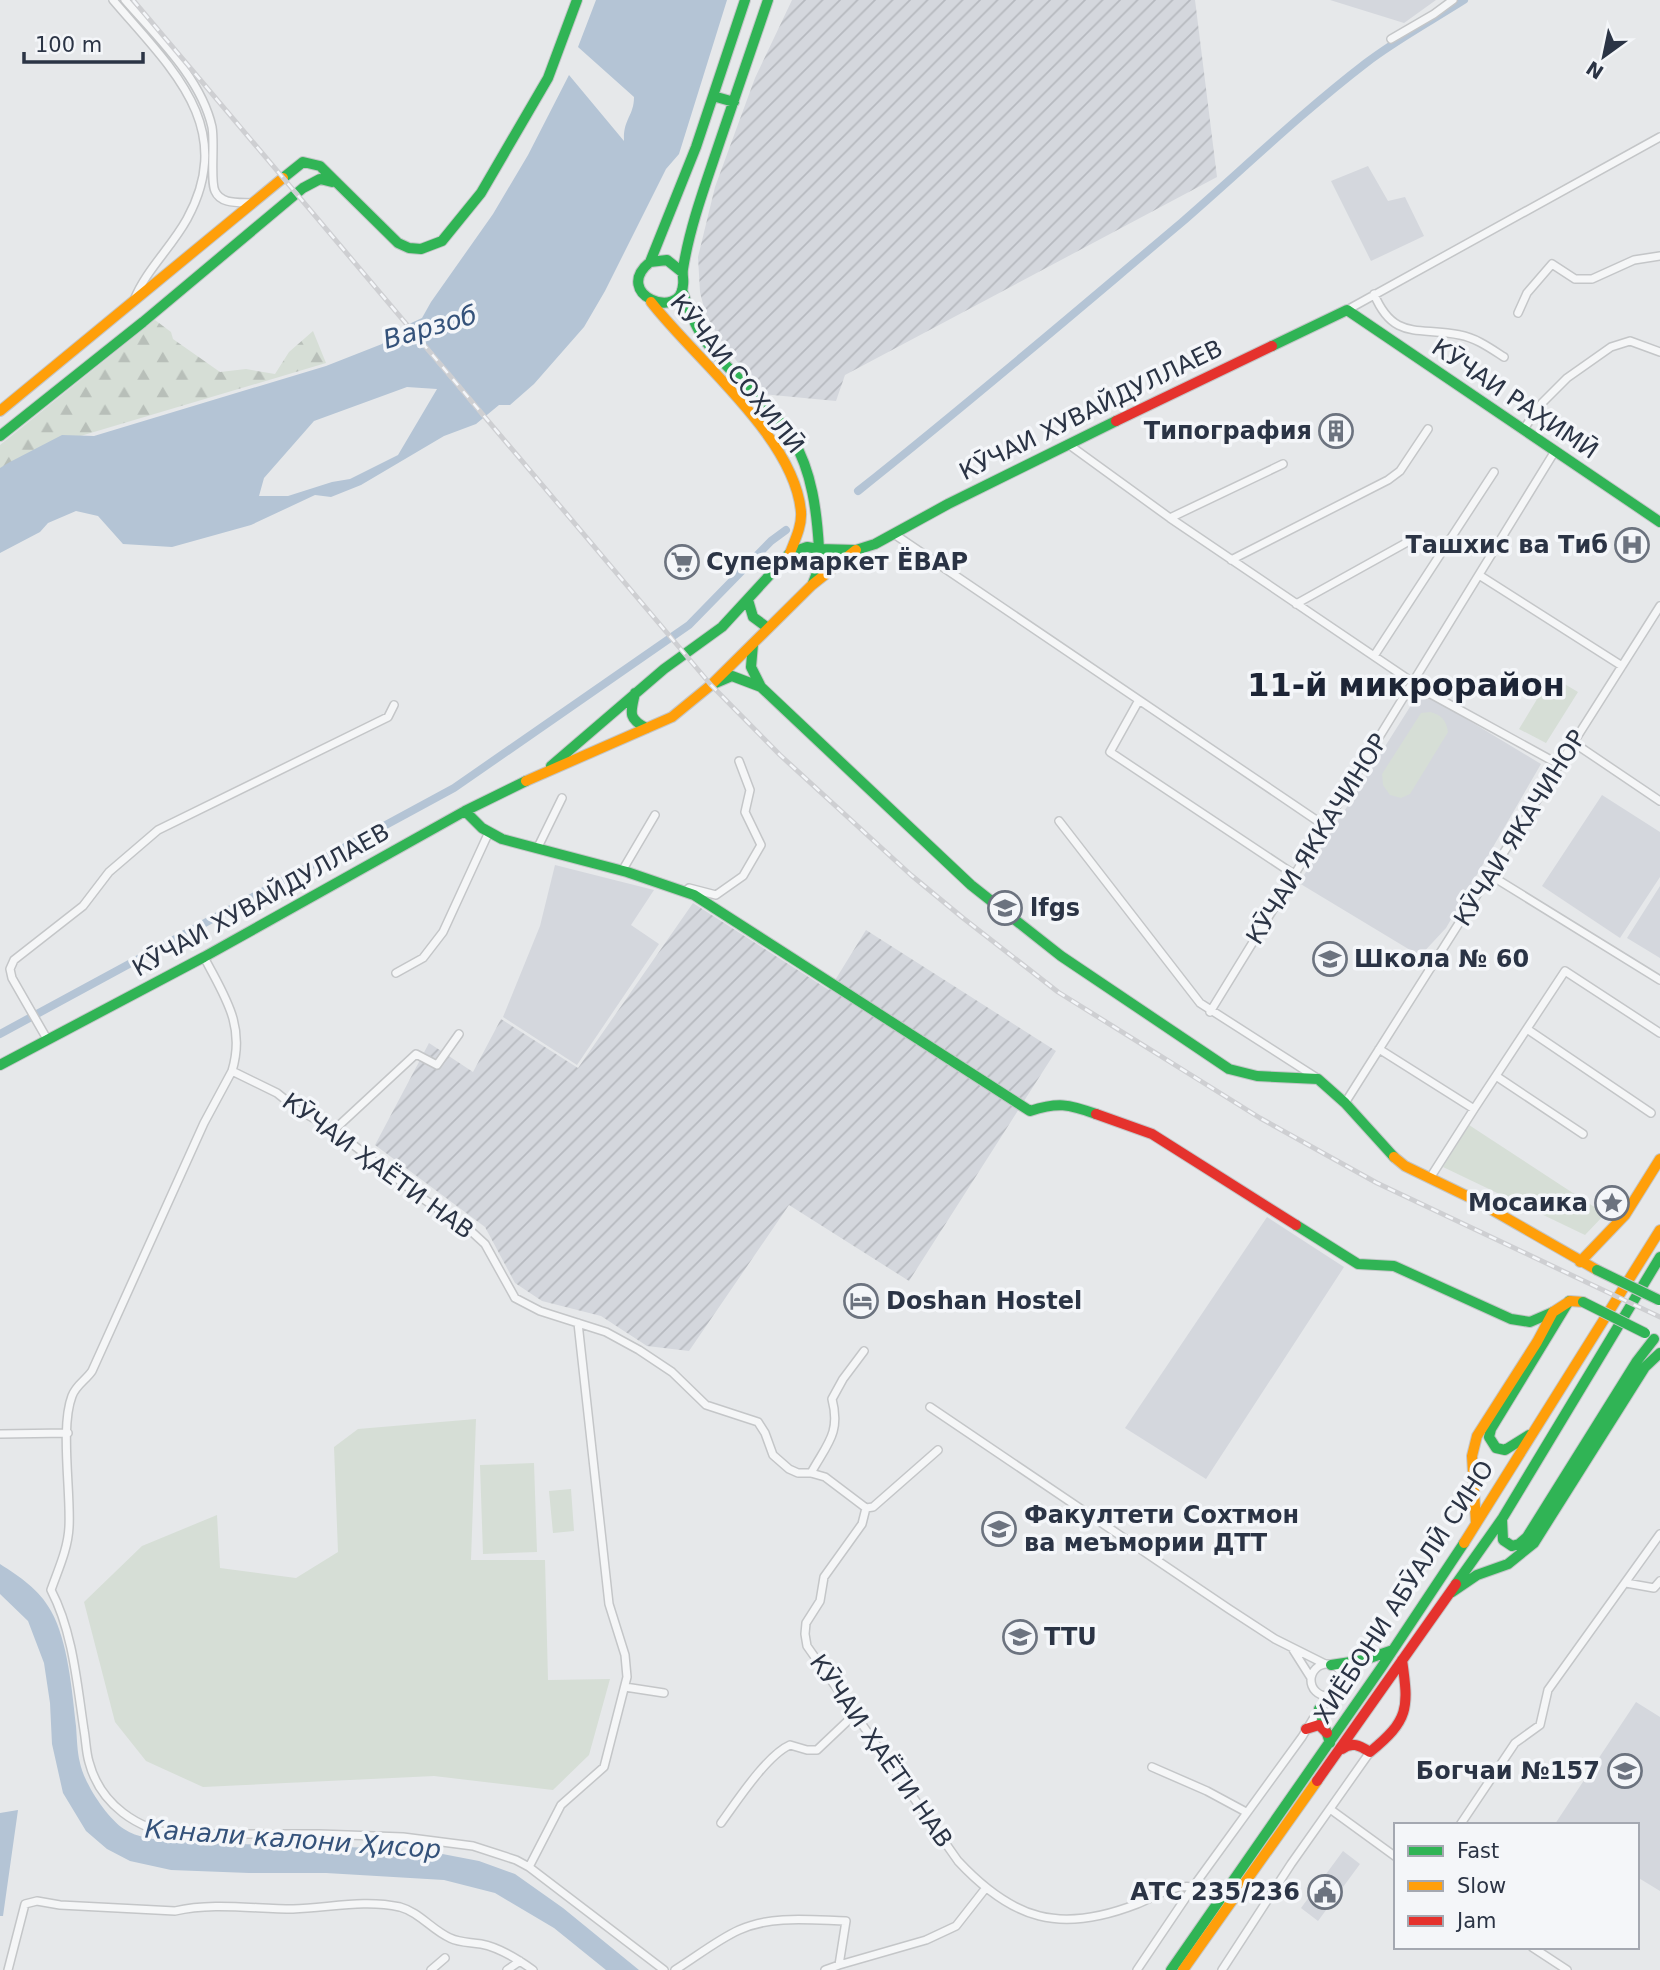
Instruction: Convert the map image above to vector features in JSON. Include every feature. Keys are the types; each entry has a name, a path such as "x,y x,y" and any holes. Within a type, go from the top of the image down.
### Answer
{"street":[{"path":"113,0 130,13 183,70 206,109 214,141 213,183 216,193 226,201 253,203"},
{"path":"125,0 130,13 192,101 200,120 206,152 200,187 188,217 142,283 131,305"},
{"path":"0,411 303,163 320,166 398,243 421,249 442,241 481,193 524,122 548,78 577,0"},
{"name":"КӮЧАИ СОҲИЛӢ","path":"650,262 696,147 745,0"},
{"name":"КӮЧАИ СОҲИЛӢ","path":"650,301 669,303 677,298 682,290 682,272 698,207 768,0"},
{"path":"1391,39 1453,0"},
{"path":"713,96 734,102"},
{"path":"1347,310 1660,137"},
{"path":"0,436 143,322 308,184 324,179 336,184"},
{"path":"1518,313 1527,293 1552,264 1574,279 1592,279 1634,260 1660,256"},
{"name":"КӮЧАИ СОҲИЛӢ","path":"682,272 668,260 650,262 643,268 639,282 641,291 718,376 784,457 799,496 801,511 800,532 790,553"},
{"name":"КӮЧАИ СОҲИЛӢ","path":"682,290 705,340 793,440 800,453 818,522 819,549"},
{"path":"1374,294 1382,311 1395,324 1437,333 1460,334 1479,341 1504,357"},
{"path":"131,305 143,322"},
{"name":"КӮЧАИ ХУВАЙДУЛЛАЕВ","path":"543,773 635,692 722,627 790,553 807,547 856,550 875,544 1068,444 1347,310"},
{"name":"КӮЧАИ РАҲИМӢ","path":"1347,310 1660,522"},
{"path":"1523,430 1542,403 1567,378 1611,347 1630,341 1660,352"},
{"path":"1231,560 1388,480 1400,471 1427,429"},
{"path":"1068,444 1170,519 1413,682 1560,765"},
{"name":"КӮЧАИ ЯККАЧИНОР","path":"1210,1012 1555,451"},
{"path":"1170,519 1283,464"},
{"path":"1374,656 1494,472"},
{"path":"894,534 1325,826"},
{"path":"1296,604 1413,539"},
{"path":"812,585 822,560 819,549"},
{"name":"КӮЧАИ ХУВАЙДУЛЛАЕВ","path":"0,1065 204,957 465,811 543,773 672,717 711,685 812,585 856,550"},
{"path":"1479,575 1622,666"},
{"path":"748,600 752,618 768,628"},
{"name":"КӮЧАИ ЯКАЧИНОР","path":"1345,1103 1660,606"},
{"path":"753,644 751,667 761,687 971,886 1061,956 1229,1069 1257,1076 1318,1079"},
{"path":"711,685 732,676 761,687"},
{"path":"635,692 631,712 635,722 646,728"},
{"path":"1139,700 1110,752 1295,875"},
{"path":"47,1039 12,978 10,970 15,960 83,906 109,872 158,830 388,718 394,705"},
{"path":"1574,743 1660,801"},
{"path":"685,892 689,888 716,895 743,876 761,845 745,812 750,790 739,761"},
{"path":"537,849 562,798"},
{"path":"465,811 489,832 502,839 622,871 694,895 1030,1111 1052,1104 1070,1105 1152,1134 1358,1264 1394,1266 1511,1319 1530,1322 1570,1301 1583,1302 1653,1338 1527,1537 1513,1546 1503,1540 1502,1519"},
{"path":"622,871 656,815"},
{"path":"1059,821 1200,1003 1210,1012 1318,1079 1345,1103 1385,1149 1405,1166 1473,1199 1580,1262 1660,1300"},
{"path":"396,973 423,958 443,932 489,832"},
{"path":"1490,875 1660,980"},
{"path":"204,957 234,1018 237,1047 232,1071 204,1123 92,1371 73,1392 70,1400 69,1529 51,1590 74,1662 89,1762 103,1791 128,1818 146,1827 169,1833 319,1834 429,1839 473,1846 516,1860 529,1867 664,1970"},
{"path":"1430,1178 1565,971 1660,1033"},
{"path":"1527,1029 1651,1113"},
{"path":"334,1130 416,1054 437,1065 459,1034"},
{"path":"1379,1049 1474,1110"},
{"name":"КӮЧАИ ҲАЁТИ НАВ","path":"232,1071 277,1093 297,1109 334,1130 480,1238 514,1298 540,1311 592,1326 622,1340 656,1361 706,1405 758,1422 773,1455 780,1462 798,1473 825,1477 866,1508 862,1524 824,1577 820,1601 806,1623 805,1634 812,1653 958,1861 985,1889 1004,1903 1028,1913 1073,1919 1112,1914 1172,1888 1193,1887"},
{"path":"1496,1076 1583,1134"},
{"path":"1580,1262 1625,1215 1660,1159"},
{"name":"ХИЁБОНИ АБӮАЛӢ СИНО","path":"1171,1970 1393,1650 1476,1524 1660,1230"},
{"name":"ХИЁБОНИ АБӮАЛӢ СИНО","path":"1183,1970 1502,1519 1660,1256"},
{"path":"1533,1433 1506,1450 1496,1448 1489,1437 1491,1429 1570,1301"},
{"path":"1476,1524 1472,1457 1477,1436 1553,1312"},
{"path":"1530,1322 1537,1342"},
{"path":"529,1867 561,1805 604,1767 625,1687 625,1655 609,1604 578,1323"},
{"path":"811,1473 835,1430 837,1418 832,1399 864,1351"},
{"path":"1446,1597 1476,1575 1508,1564 1534,1543 1645,1367 1660,1353"},
{"path":"930,1407 1229,1609 1292,1648 1328,1664 1342,1675 1342,1684 1336,1693 1319,1709 1136,1970"},
{"path":"0,1434 68,1433"},
{"path":"866,1508 873,1507 938,1450"},
{"path":"1461,1823 1515,1743 1540,1725 1548,1690 1660,1534"},
{"path":"1626,1583 1654,1588 1660,1581"},
{"path":"1292,1648 1311,1678 1330,1743"},
{"path":"1311,1678 1318,1666 1364,1660 1393,1650"},
{"path":"1222,1970 1370,1752 1394,1732 1402,1721 1407,1708 1402,1660"},
{"path":"625,1687 664,1693"},
{"path":"1313,1688 1327,1696 1336,1693"},
{"path":"721,1823 757,1774 783,1748 790,1745 817,1750 855,1714"},
{"path":"1306,1729 1321,1726 1330,1743"},
{"path":"1336,1755 1343,1746 1351,1744 1370,1752"},
{"path":"1152,1767 1207,1791 1246,1812"},
{"path":"1330,1809 1394,1856"},
{"path":"825,1970 926,1940 956,1926 985,1889"},
{"path":"8,1970 24,1904 37,1901 60,1905 175,1911 192,1907 293,1909 355,1903 386,1905 404,1908 450,1938 466,1944 482,1944 533,1970"},
{"path":"675,1970 738,1930 758,1923 802,1919 846,1921 839,1965"},
{"path":"1535,1949 1567,1970"},
{"path":"431,1970 445,1958"},
{"path":"507,1970 523,1965"}],"shaded area":[{"path":"792,0 1195,0 1217,177 845,375 836,401 762,394 719,338 705,312 700,292 698,257 715,187 755,78"},
{"path":"1330,0 1436,0 1404,23"},
{"path":"1368,166 1388,201 1405,197 1424,236 1371,261 1331,181"},
{"path":"1420,691 1541,764 1446,928 1420,956 1299,883"},
{"path":"1602,795 1660,832 1660,877 1620,938 1542,886"},
{"path":"555,865 654,890 631,925 659,944 577,1065 503,1017 540,926"},
{"path":"1660,886 1660,958 1627,938"},
{"path":"693,903 829,990 866,930 1056,1051 909,1281 789,1205 689,1351 647,1346 601,1316 542,1301 515,1283 485,1227 375,1145 429,1043 473,1072 501,1019 578,1068"},
{"path":"1267,1217 1344,1267 1206,1479 1125,1428"},
{"name":"Богчаи №157","path":"1636,1702 1660,1717 1660,1891 1639,1878 1639,1823 1556,1823"},
{"path":"1343,1851 1360,1864 1318,1921 1301,1908"}],"green space":[{"path":"155,320 171,332 173,339 220,372 246,369 275,374 289,352 313,331 326,363 57,443 0,474 0,445"},
{"path":"1551,676 1578,692 1546,743 1519,729"},
{"path":"1430,712 1443,719 1448,732 1410,794 1401,798 1390,795 1383,785 1382,774 1421,713"},
{"path":"1469,1125 1605,1214 1585,1235 1443,1167"},
{"path":"476,1419 471,1560 545,1560 548,1680 610,1679 589,1755 553,1790 434,1776 203,1787 146,1761 115,1722 84,1602 142,1546 217,1515 220,1568 296,1578 338,1552 334,1447 358,1429"},
{"path":"534,1463 537,1552 483,1554 480,1465"},
{"path":"571,1489 574,1531 553,1533 549,1491"}],"water":[{"name":"Варзоб","path":"596,0 727,0 679,154 666,169 584,327 534,384 510,405 499,405 476,424 444,436 361,485 331,497 315,495 251,525 172,547 123,544 98,516 76,511 48,523 40,532 0,553 0,468 8,463 62,435 94,436 326,366 382,344 396,330 422,318 493,214 528,155 569,75 624,141 634,97 578,47","holes":["407,387 437,389 398,455 350,479 288,496 259,496 264,478 314,421"]},
{"path":"0,1564 35,1590 57,1623 68,1667 82,1771 104,1809 124,1829 141,1836 171,1842 378,1848 432,1852 479,1861 515,1874 563,1908 639,1970 606,1970 554,1928 495,1893 444,1880 326,1873 171,1870 130,1861 107,1849 86,1831 63,1793 52,1744 44,1663 28,1621 0,1594"},
{"path":"18,1810 3,1916 0,1916 0,1813"}],"waterway":[{"path":"858,491 1181,223 1342,82 1389,46 1464,0"},
{"path":"0,1034 454,788 689,625 771,541 786,530"}],"railway":[{"path":"133,0 711,685 780,755 911,875 1058,992 1260,1118 1377,1183 1660,1317"}],"traffic: fast":[{"path":"283,178 303,162 320,166 398,243 421,249 442,241 481,193 548,78 577,0"},
{"path":"650,262 696,147 745,0"},
{"path":"682,272 667,260 650,262 640,274 638,284 643,293 661,302 672,302 679,296 683,285 686,253 699,204 768,0"},
{"path":"713,96 734,102"},
{"path":"0,436 143,322 303,188 320,179 332,182"},
{"path":"682,290 704,339 773,413 793,440 805,465 812,493 819,549 856,550 875,544 948,504 1116,421"},
{"path":"1272,346 1347,310 1660,522"},
{"path":"551,766 664,669 722,627 790,553 807,547 819,549 822,560 813,583"},
{"path":"748,600 753,617 768,628"},
{"path":"753,644 751,667 761,687"},
{"path":"711,685 732,676 761,687 971,885 1061,956 1229,1069 1257,1076 1318,1079 1345,1103 1394,1157"},
{"path":"635,693 633,718 646,728"},
{"path":"0,1065 204,957 465,811 526,781"},
{"path":"465,811 482,828 502,839 627,872 694,895 1030,1111 1063,1105 1096,1114"},
{"path":"1296,1225 1358,1264 1394,1266 1511,1319 1530,1322 1553,1312"},
{"path":"1456,1584 1502,1519 1660,1257"},
{"path":"1597,1270 1659,1300"},
{"path":"1529,1435 1505,1450 1496,1448 1489,1437 1491,1429 1569,1301"},
{"path":"1583,1302 1645,1333"},
{"path":"1502,1520 1503,1540 1512,1546 1527,1537 1637,1361 1654,1339"},
{"path":"1452,1592 1477,1575 1508,1564 1534,1543 1645,1367 1660,1353"},
{"path":"1171,1970 1381,1668 1464,1543"},
{"path":"1331,1665 1364,1660 1393,1650"},
{"path":"1319,1709 1330,1743"}],"traffic: slow":[{"path":"0,411 283,178"},
{"path":"651,302 741,401 781,456 795,484 801,512 799,528 790,553"},
{"path":"526,781 672,717 711,685 812,585 856,550"},
{"path":"1394,1157 1405,1166 1473,1199 1597,1270"},
{"path":"1580,1262 1625,1215 1660,1159"},
{"path":"1464,1543 1660,1230"},
{"path":"1476,1524 1472,1456 1477,1436 1553,1312 1570,1301 1583,1302"},
{"path":"1183,1970 1317,1781"}],"traffic: jam":[{"path":"1116,421 1272,346"},
{"path":"1096,1114 1152,1134 1296,1225"},
{"path":"1317,1781 1456,1584"},
{"path":"1342,1749 1353,1745 1370,1752 1399,1722 1405,1702 1402,1660"},
{"path":"1306,1729 1319,1725 1327,1733"}],"place":[{"name":"Типография","path":"1336,431"},
{"name":"Ташхис ва Тиб","path":"1632,545"},
{"name":"Супермаркет ЁВАР","path":"682,562"},
{"name":"lfgs","path":"1005,908"},
{"name":"Школа № 60","path":"1330,959"},
{"name":"Мосаика","path":"1612,1203"},
{"name":"Doshan Hostel","path":"861,1301"},
{"name":"Факултети Сохтмон ва меъмории ДТТ","path":"999,1529"},
{"name":"TTU","path":"1020,1637"},
{"name":"Богчаи №157","path":"1625,1771"},
{"name":"АТС 235/236","path":"1325,1892"}],"district":[{"name":"11-й микрорайон","path":"1406,685"}],"water label":[{"name":"Канали калони Ҳисор","path":"293,1839"}]}
